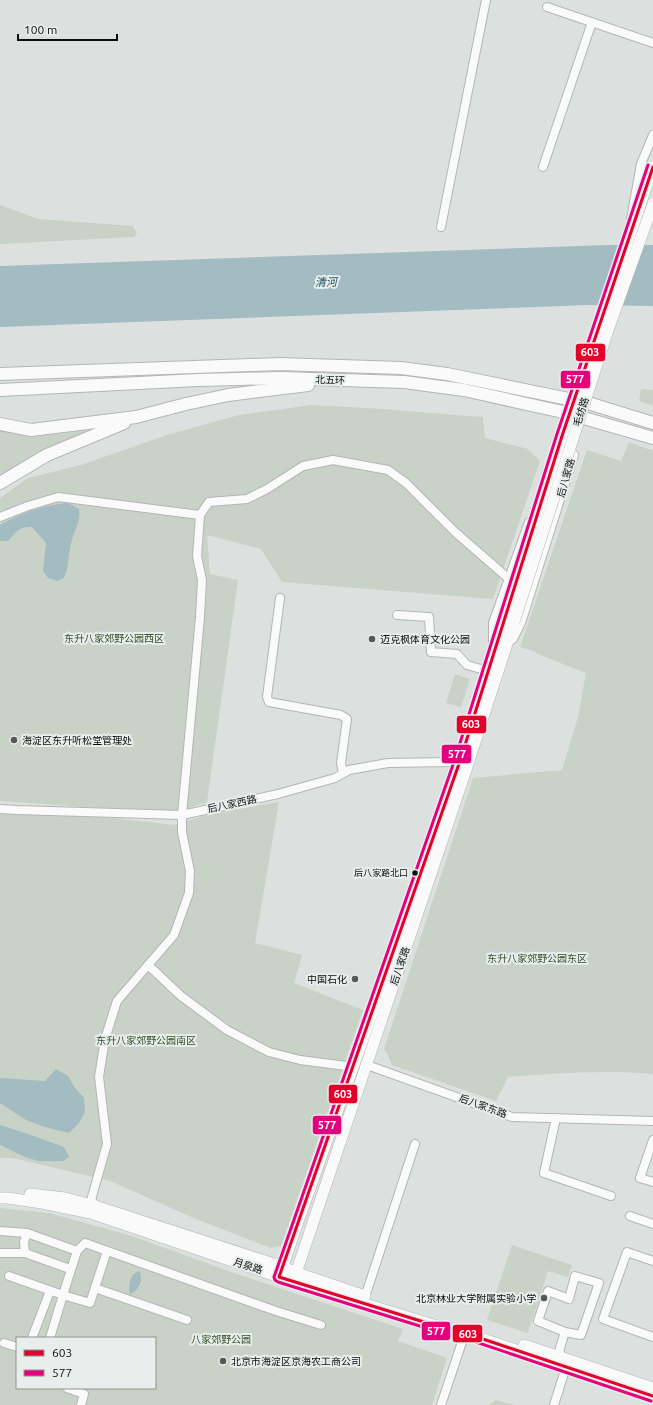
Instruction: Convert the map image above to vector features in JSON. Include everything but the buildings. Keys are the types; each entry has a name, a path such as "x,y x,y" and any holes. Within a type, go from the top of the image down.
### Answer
{"highway":[{"name":"北五环","path":"0,374 280,364 401,368 447,374 588,402 653,423"},
{"path":"0,370 19,373"},
{"name":"北五环","path":"0,390 206,380 281,378 404,382 464,390 563,412 653,438"},
{"path":"0,424 31,430 136,417 228,395 346,381"},
{"path":"0,483 47,455 136,417"}],"main road":[{"name":"毛纺路","path":"509,620 579,385 653,167"},
{"name":"毛纺路","path":"509,620 607,333 653,204"},
{"name":"后八家路","path":"295,1277 465,773 509,620"},
{"name":"后八家路","path":"281,1272 460,761 488,671 497,658"},
{"name":"月泉路","path":"0,1191 65,1198 100,1208 205,1241 281,1272"},
{"name":"月泉路","path":"0,1198 42,1203 91,1213 281,1272 440,1327 653,1388"},
{"name":"月泉路","path":"295,1277 440,1322 466,1328 565,1362 653,1396"}],"street":[{"path":"441,227 486,0"},
{"path":"547,7 653,43"},
{"path":"543,166 592,22"},
{"path":"631,222 641,164 653,135"},
{"path":"604,329 641,227 653,207"},
{"name":"后八家路","path":"565,445 574,455 521,623 497,658 493,623 534,507 552,450 565,445"},
{"path":"100,1208 91,1200 107,1144 99,1077 105,1039 117,1001 174,935 189,893 190,871 182,832 182,815 201,602 202,580 197,556 200,515 209,502 247,499 267,489 303,466 333,460 388,470 406,483 455,532 509,579"},
{"path":"0,517 28,506 58,497 200,515"},
{"path":"280,598 267,697 269,702 341,715 347,719 341,763 343,773"},
{"path":"397,615 429,617 431,652 457,654 467,666 488,671"},
{"name":"后八家西路","path":"0,808 17,810 182,815 278,794 335,778 349,770 388,763 460,761"},
{"path":"148,965 181,996 227,1030 269,1052 300,1060 354,1067"},
{"name":"后八家东路","path":"366,1065 512,1117 653,1121"},
{"path":"556,1118 544,1173 611,1196"},
{"path":"653,1140 640,1178 653,1182"},
{"path":"367,1291 415,1144"},
{"path":"630,1216 653,1224"},
{"path":"0,1231 27,1233 77,1250"},
{"path":"25,1253 24,1242 27,1233"},
{"path":"50,1337 77,1250 85,1243 276,1311 321,1324"},
{"path":"9,1276 50,1291 90,1303 107,1251"},
{"path":"653,1261 626,1252 603,1319 653,1336"},
{"path":"0,1253 25,1253 70,1269"},
{"path":"575,1276 598,1283 581,1335 565,1332 538,1321 548,1291 569,1299 575,1276"},
{"path":"94,1288 187,1320"},
{"path":"32,1337 50,1291"},
{"path":"554,1405 565,1362 559,1350 565,1332"},
{"path":"441,1405 465,1333"},
{"path":"4,1343 16,1348"},
{"path":"70,1389 84,1394 81,1405"}],"green space":[{"path":"0,205 38,219 133,226 137,233 134,237 0,244"},
{"path":"641,389 653,390 653,406 639,401"},
{"name":"东升八家郊野公园西区","path":"311,405 483,417 485,438 528,449 540,461 493,599 282,582 261,549 207,535 210,574 238,580 207,802 173,813 0,801 0,498 28,478 81,465 167,435 239,415"},
{"path":"0,430 47,435 88,430 0,477"},
{"name":"东升八家郊野公园东区","path":"629,442 653,451 653,1074 580,1072 508,1077 496,1101 392,1065 384,1049 473,778 562,770 578,717 586,673 535,653 536,652 520,647 587,450 621,461"},
{"path":"455,674 470,679 461,707 446,703"},
{"name":"东升八家郊野公园南区","path":"279,802 255,943 302,955 294,983 363,1010 281,1246 271,1248 196,1219 110,1181 13,1158 0,1158 0,805 174,825 210,814"},
{"name":"八家郊野公园","path":"0,1208 49,1213 132,1236 234,1273 403,1329 398,1341 447,1358 432,1405 0,1405"},
{"path":"512,1245 572,1265 568,1277 548,1271 528,1333 487,1320"},
{"path":"496,1400 514,1405 489,1405"}],"water":[{"name":"清河","path":"609,245 653,245 653,306 589,305 0,327 0,266"},
{"path":"68,503 79,509 79,517 73,536 66,573 64,578 57,581 48,578 43,571 46,543 32,527 21,529 8,541 0,541 0,525 33,510"},
{"path":"56,1069 68,1076 75,1088 84,1098 85,1112 79,1123 69,1133 45,1127 26,1120 0,1103 0,1078 45,1081"},
{"path":"0,1125 64,1147 69,1157 63,1161 38,1161 25,1157 0,1145"},
{"path":"139,1271 141,1278 140,1284 136,1290 130,1294 129,1289 131,1279 136,1272"}],"transit line":[{"name":"577","path":"648,165 557,434 455,759 274,1277 278,1282 439,1332 464,1338 651,1401"},
{"name":"603","path":"653,167 562,436 460,761 279,1277 440,1327 465,1333 653,1396"}],"place":[{"name":"迈克枫体育文化公园","path":"372,639"},
{"name":"海淀区东升听松堂管理处","path":"14,740"},
{"name":"后八家路北口","path":"415,873"},
{"name":"中国石化","path":"355,979"},
{"name":"北京林业大学附属实验小学","path":"544,1298"},
{"name":"北京市海淀区京海农工商公司","path":"223,1361"}]}
